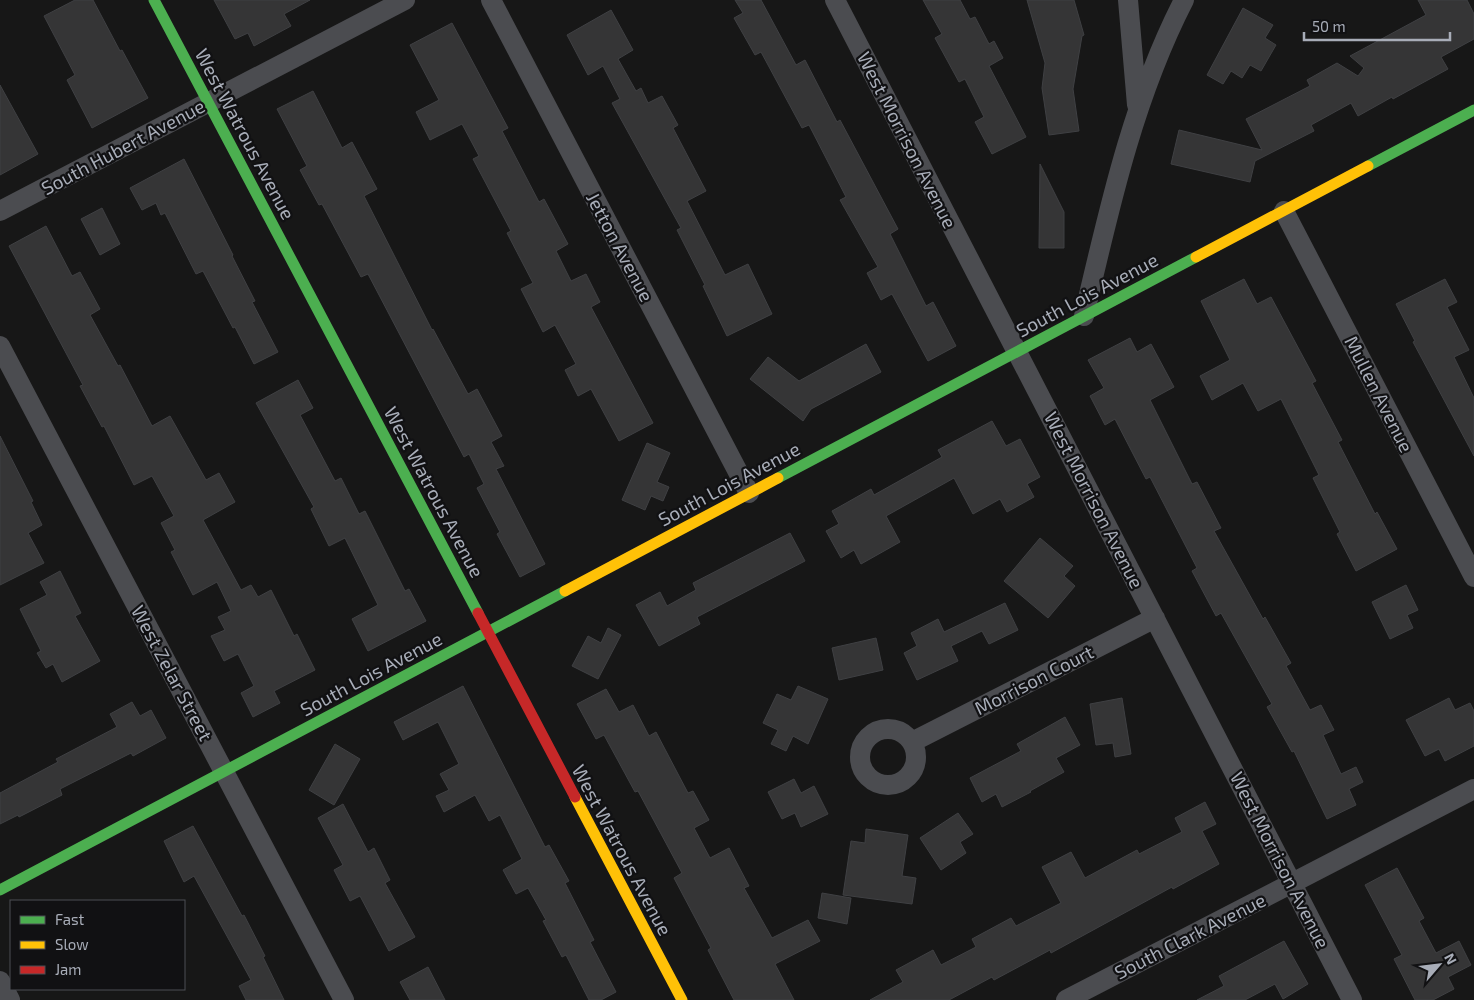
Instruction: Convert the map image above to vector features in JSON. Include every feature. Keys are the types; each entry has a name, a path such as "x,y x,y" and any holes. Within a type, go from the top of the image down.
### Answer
{"street":[{"name":"West Watrous Avenue","path":"154,0 682,1000"},
{"name":"South Hubert Avenue","path":"0,211 405,0"},
{"name":"Jetton Avenue","path":"491,0 749,493"},
{"name":"West Morrison Avenue","path":"835,0 1352,1000"},
{"path":"1128,0 1137,110"},
{"path":"1084,316 1137,110 1167,34 1184,0"},
{"name":"South Lois Avenue","path":"0,890 1474,110"},
{"name":"Mullen Avenue","path":"1284,211 1474,577"},
{"name":"West Zelar Street","path":"0,346 344,1000"},
{"name":"Morrison Court","path":"912,742 1155,618"},
{"name":"South Clark Avenue","path":"1066,1000 1474,789"},
{"path":"0,981 10,1000"}],"building":[{"path":"75,0 93,0 148,98 92,128 67,80 75,75 44,16"},
{"path":"214,0 310,0 284,14 291,26 254,46 248,33 235,39"},
{"path":"735,0 761,0 796,65 805,60 837,122 840,120 898,229 890,234 926,306 933,302 956,346 928,361 892,294 881,300 867,273 878,267 840,200 846,197 809,125 802,128 761,52 755,55 734,18 743,13"},
{"path":"923,0 960,0 970,19 975,17 989,44 994,41 1003,58 989,66 1026,137 992,154 975,122 984,117 965,79 959,82 935,38 942,34"},
{"path":"1027,0 1074,0 1084,35 1082,36 1073,89 1079,131 1049,135 1042,88 1045,63"},
{"path":"1418,0 1467,0 1474,14 1474,39 1441,57 1448,69 1358,116 1351,103 1311,125 1314,131 1255,161 1250,182 1171,164 1179,130 1262,150 1246,119 1310,86 1307,80 1337,63 1358,76 1364,68 1350,56 1426,15"},
{"path":"1243,8 1273,25 1265,38 1276,45 1261,71 1250,65 1242,78 1231,71 1223,84 1207,75"},
{"path":"611,10 633,50 618,59 636,91 641,88 648,103 662,96 678,125 673,128 706,191 687,201 725,275 748,264 772,314 727,336 703,286 705,285 677,230 681,228 612,103 620,99 603,66 588,75 567,35"},
{"path":"452,23 508,128 502,131 539,202 544,199 568,244 556,251 571,281 586,274 600,302 591,307 653,423 619,441 591,389 578,396 565,370 576,364 555,325 543,332 521,289 533,283 507,233 511,231 473,159 479,156 462,124 430,140 416,112 439,100 410,45"},
{"path":"0,85 38,154 0,175"},
{"path":"313,91 342,148 352,142 377,189 364,196 432,330 468,394 477,389 502,436 491,442 504,466 496,469 545,564 520,577 497,534 500,532 477,488 484,484 469,454 464,457 368,274 361,277 322,204 319,205 300,170 307,166 277,109"},
{"path":"184,159 233,255 255,301 252,302 278,352 254,364 203,271 196,274 165,213 161,215 156,203 142,210 130,188"},
{"path":"1040,164 1064,212 1064,248 1039,248"},
{"path":"102,208 120,244 100,255 81,219"},
{"path":"46,226 72,276 80,272 100,309 90,315 118,366 120,365 152,426 170,416 206,480 219,473 235,502 203,520 241,590 251,585 258,597 271,590 294,636 297,634 315,670 274,691 280,703 253,717 241,693 254,686 238,654 224,661 211,636 225,630 218,617 231,611 217,582 193,595 171,552 175,550 161,523 174,516 152,476 134,485 104,426 102,427 80,386 83,385 9,246"},
{"path":"1244,279 1257,304 1271,297 1316,381 1312,383 1342,440 1338,442 1375,514 1377,512 1397,549 1356,571 1337,534 1340,532 1313,478 1319,475 1281,399 1258,411 1243,383 1212,400 1200,376 1230,360 1201,301"},
{"path":"1445,279 1457,302 1447,307 1469,350 1454,357 1474,398 1474,456 1413,342 1415,341 1396,304"},
{"path":"1130,338 1137,352 1151,344 1174,387 1150,400 1192,484 1197,482 1221,528 1214,531 1263,619 1265,617 1291,663 1286,666 1310,710 1321,705 1334,730 1323,735 1341,774 1356,767 1363,782 1349,789 1356,805 1327,819 1294,751 1292,752 1267,707 1272,704 1221,613 1216,616 1192,571 1197,568 1150,477 1146,479 1115,419 1105,425 1090,396 1104,388 1088,360"},
{"path":"866,344 881,372 811,409 803,421 750,379 768,357 799,381"},
{"path":"298,380 313,408 300,415 335,481 341,478 359,514 365,511 405,591 409,589 426,621 368,651 352,619 378,605 345,538 329,546 311,509 314,507 256,403"},
{"path":"992,421 1006,446 1020,439 1040,477 1027,484 1034,497 1007,512 1000,499 973,514 954,478 886,516 900,542 861,564 854,550 841,558 826,531 839,524 832,511 871,489 874,495 942,457 938,450"},
{"path":"0,436 33,501 31,502 42,525 28,533 44,563 0,585"},
{"path":"647,443 670,453 657,482 669,487 663,501 651,496 645,510 622,500"},
{"path":"790,533 805,561 697,617 700,624 659,646 636,605 660,592 667,606 696,590 693,583"},
{"path":"1040,538 1073,566 1064,576 1075,586 1048,618 1004,581"},
{"path":"60,571 81,613 75,616 100,661 62,682 53,664 46,668 37,653 41,651 20,609 47,595 40,582"},
{"path":"1406,585 1418,610 1407,615 1413,628 1390,639 1372,602"},
{"path":"1005,603 1018,630 989,644 982,631 951,646 958,661 917,680 904,653 917,646 911,633 938,619 944,632"},
{"path":"608,628 621,635 598,679 572,666 588,636 601,643"},
{"path":"876,638 883,670 839,680 832,648"},
{"path":"463,686 545,847 549,845 569,881 565,883 594,940 590,942 616,992 601,1000 589,1000 566,955 562,957 543,921 546,920 528,888 516,894 503,870 522,859 500,815 489,821 475,795 444,812 436,796 449,790 440,774 459,764 438,722 403,740 394,722"},
{"path":"798,686 828,699 808,744 793,736 786,751 771,744 778,730 763,723 777,694 791,700"},
{"path":"606,689 619,712 633,705 649,736 656,732 688,793 693,791 709,820 694,828 710,858 729,848 749,886 744,888 772,938 808,920 820,941 775,964 794,1000 734,1000 708,950 711,948 674,878 682,873 638,791 635,792 604,735 596,739 577,704"},
{"path":"1122,698 1131,754 1115,757 1113,743 1096,745 1090,704"},
{"path":"1449,698 1455,710 1470,703 1474,711 1474,746 1445,761 1439,749 1425,756 1406,720"},
{"path":"132,702 140,716 151,710 166,738 133,756 131,753 60,789 62,795 19,817 18,815 0,824 0,793 58,762 56,759 117,727 110,714"},
{"path":"1065,717 1080,745 1056,758 1064,772 1002,807 996,794 982,802 970,778 1021,751 1017,744"},
{"path":"335,744 360,759 334,805 309,790"},
{"path":"794,779 801,793 814,786 828,814 801,827 795,813 782,819 768,792"},
{"path":"1205,802 1216,824 1202,831 1219,864 1173,889 1172,887 1051,953 1050,950 994,980 992,977 949,1000 870,1000 903,982 896,970 933,950 941,965 976,947 972,939 1011,918 1016,926 1061,903 1042,867 1071,852 1085,878 1137,850 1139,854 1182,832 1175,818"},
{"path":"343,804 368,852 374,848 390,880 385,883 415,937 389,951 360,896 350,901 334,870 343,865 318,818"},
{"path":"958,813 973,834 960,842 966,853 941,870 920,838"},
{"path":"193,826 242,916 244,915 265,956 263,957 284,1000 246,1000 239,986 251,980 194,876 184,882 164,841"},
{"path":"866,829 908,835 902,876 916,878 912,904 843,895 851,841 865,843"},
{"path":"1397,868 1424,918 1419,921 1436,953 1459,941 1471,965 1448,977 1454,989 1433,1000 1415,1000 1394,959 1402,955 1365,885"},
{"path":"822,893 851,898 847,924 818,918"},
{"path":"1284,941 1308,984 1283,999 1275,984 1245,1000 1197,1000 1224,986 1219,976"},
{"path":"428,967 445,1000 410,1000 400,982"}],"traffic: fast":[{"path":"154,0 478,613"},
{"path":"1368,166 1474,110"},
{"path":"778,478 1196,257"},
{"path":"0,890 565,591"}],"traffic: slow":[{"path":"1196,257 1368,166"},
{"path":"565,591 778,478"},
{"path":"575,797 682,1000"}],"traffic: jam":[{"path":"478,613 575,797"}]}
